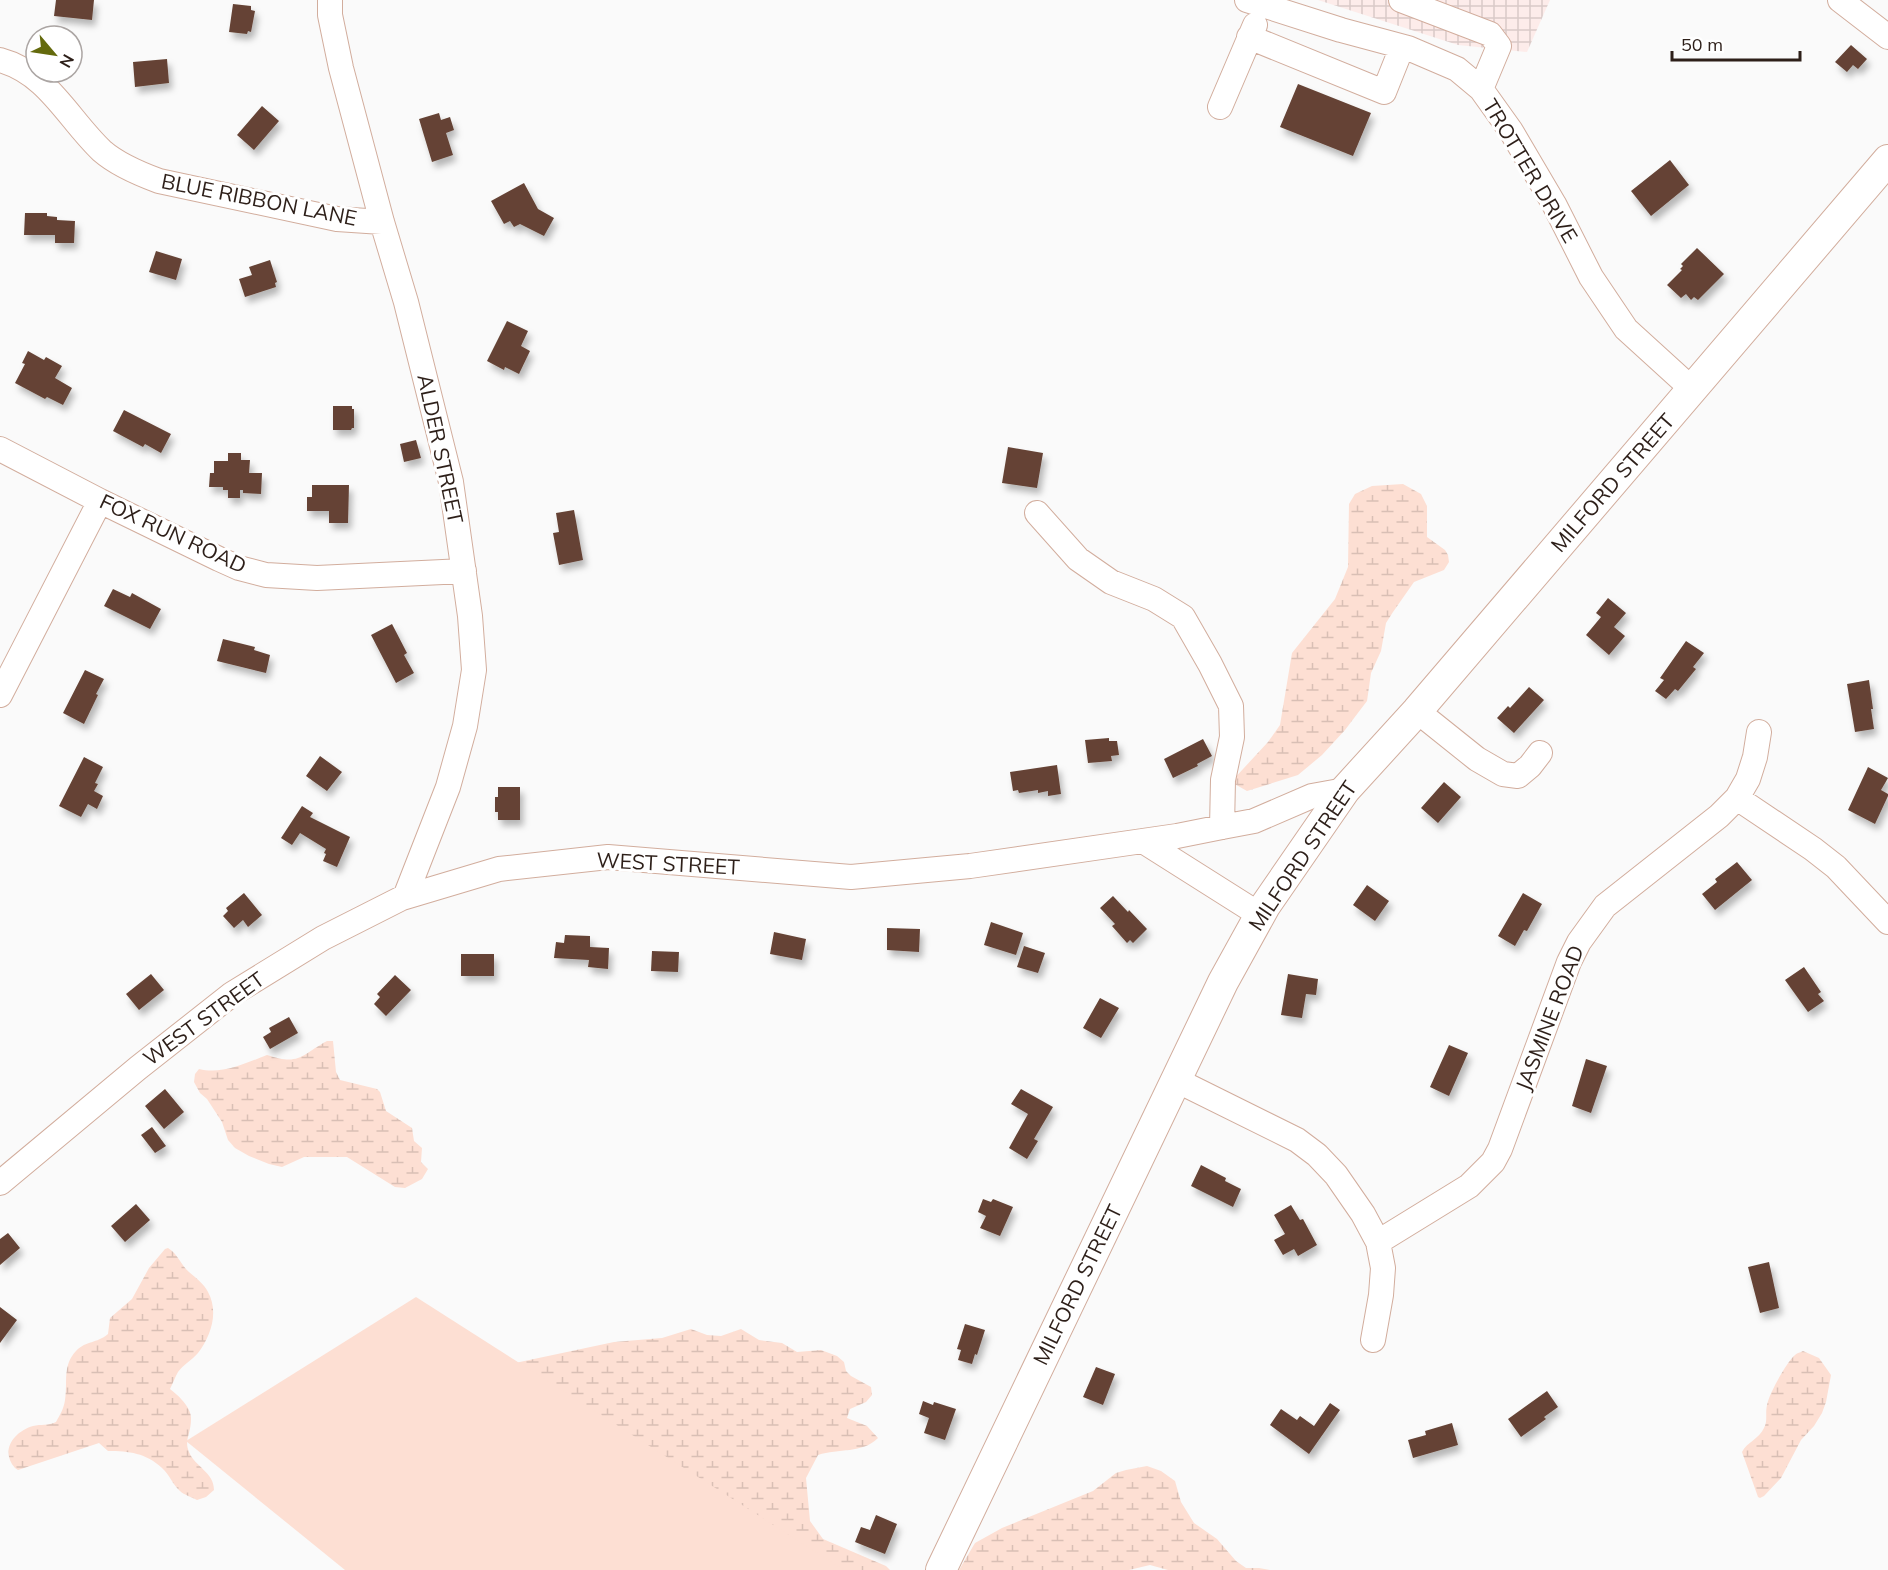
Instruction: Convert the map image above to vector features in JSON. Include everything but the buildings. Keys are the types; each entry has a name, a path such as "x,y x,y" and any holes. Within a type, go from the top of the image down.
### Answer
{"main road":[{"name":"MILFORD STREET","path":"941,1570 1223,982 1260,915 1345,790 1417,711 1888,160"}],"street":[{"name":"ALDER STREET","path":"330,0 330,15 341,68 406,302 451,482 464,571 474,670 465,726 448,787 405,897"},
{"path":"1401,0 1490,34 1499,46 1481,89"},
{"path":"1840,0 1888,37"},
{"path":"1220,107 1249,37 1255,3"},
{"name":"TROTTER DRIVE","path":"1255,3 1402,47 1457,69 1481,89 1511,131 1554,204 1591,278 1626,329 1693,390"},
{"path":"1249,37 1384,92 1402,47"},
{"name":"BLUE RIBBON LANE","path":"0,60 11,63 33,75 50,91 103,152 142,174 159,181 337,219 382,222"},
{"name":"FOX RUN ROAD","path":"0,449 100,501 239,568 266,575 317,578 464,571"},
{"path":"0,695 100,501"},
{"path":"1037,513 1078,559 1111,582 1154,599 1183,617 1231,706 1232,737 1222,780 1222,827"},
{"path":"1417,711 1477,759 1503,774 1518,776 1540,753"},
{"name":"JASMINE ROAD","path":"1378,1242 1469,1186 1493,1162 1506,1134 1569,962 1579,942 1605,906 1719,816 1737,798 1748,779 1755,757 1759,732"},
{"name":"WEST STREET","path":"0,1183 138,1068 232,994 323,938 405,897 499,869 608,857 851,877 970,866 1143,841 1254,821 1312,796 1345,790"},
{"path":"1737,798 1836,867 1888,922"},
{"path":"1143,841 1260,915"},
{"path":"1176,1080 1297,1140 1317,1155 1336,1175 1363,1214 1378,1242 1383,1268 1374,1341"}],"shaded area":[{"path":"1318,0 1550,0 1527,52 1458,45"}],"green space":[{"path":"1403,484 1421,494 1427,506 1427,537 1445,550 1449,562 1444,570 1414,582 1386,623 1381,651 1371,673 1367,701 1345,730 1322,755 1298,775 1247,791 1231,782 1268,742 1280,725 1292,653 1335,599 1348,567 1349,504 1355,494 1372,486"},
{"path":"327,1041 333,1041 336,1072 340,1080 377,1089 386,1111 412,1128 414,1141 422,1148 421,1162 428,1169 422,1179 405,1188 395,1187 347,1157 304,1157 282,1167 249,1156 235,1148 228,1140 222,1122 194,1082 195,1074 199,1069 225,1069 267,1055 294,1059"},
{"path":"168,1248 204,1286 213,1308 212,1324 207,1339 198,1353 178,1372 170,1389 187,1406 191,1415 188,1449 195,1462 208,1474 214,1490 206,1497 197,1500 180,1491 164,1470 150,1459 130,1452 108,1451 99,1443 18,1470 15,1468 11,1462 9,1449 15,1437 33,1426 56,1422 64,1403 67,1368 72,1357 80,1348 108,1334 110,1318 132,1299 149,1268"},
{"path":"416,1297 844,1570 345,1570 186,1441"},
{"path":"691,1329 707,1335 721,1336 741,1329 759,1340 782,1343 797,1352 821,1350 837,1356 844,1362 846,1371 851,1376 871,1387 872,1395 866,1402 850,1409 847,1418 867,1426 878,1438 858,1449 818,1455 806,1478 810,1521 823,1539 886,1566 890,1570 376,1570 501,1366 614,1342 662,1338"},
{"path":"1803,1351 1819,1358 1831,1375 1826,1402 1822,1413 1801,1440 1781,1478 1760,1498 1742,1452 1764,1428 1768,1400 1783,1371 1795,1355"},
{"path":"1147,1466 1161,1471 1175,1481 1181,1502 1194,1523 1217,1539 1236,1561 1246,1568 1270,1570 1168,1570 1150,1565 1129,1570 959,1570 975,1543 1002,1528 1093,1491 1116,1473"}]}
